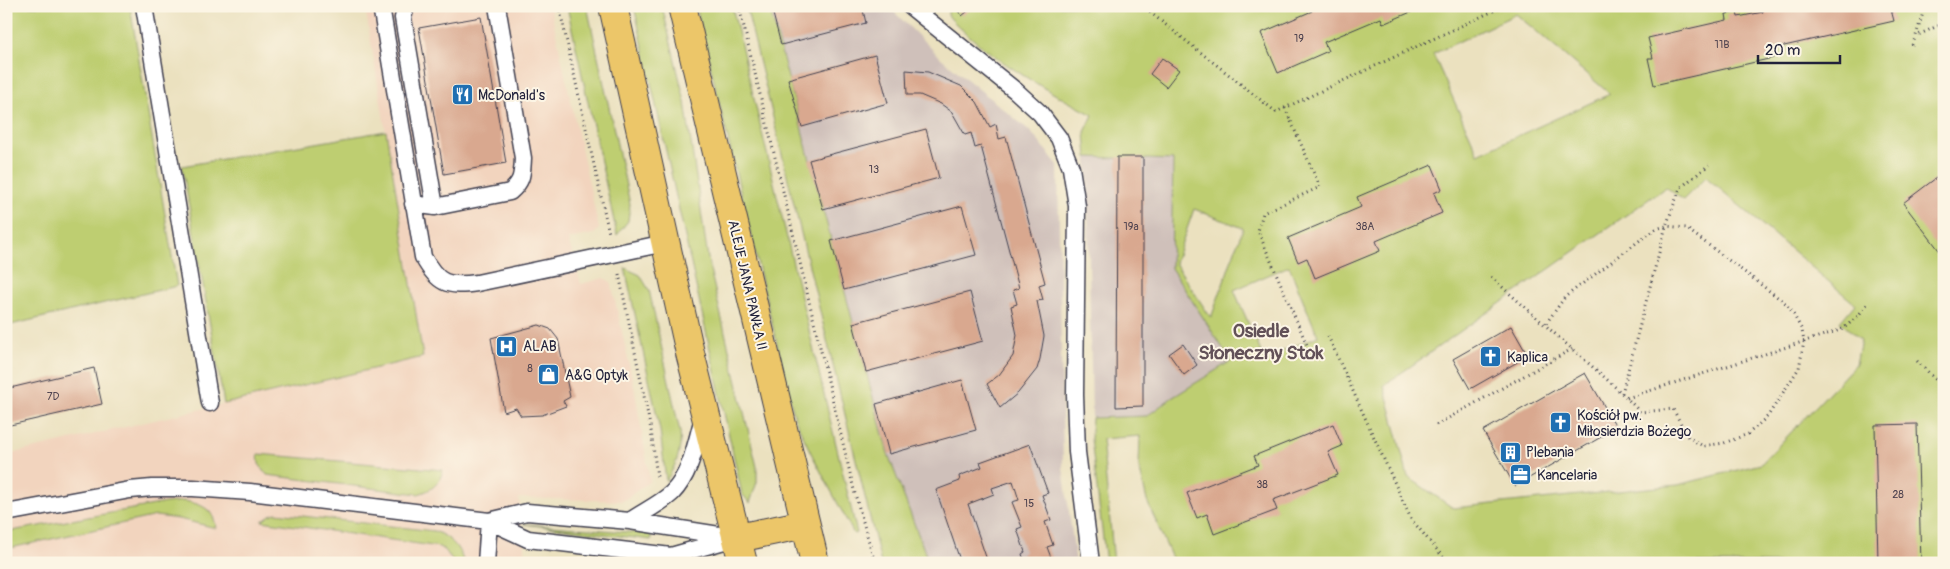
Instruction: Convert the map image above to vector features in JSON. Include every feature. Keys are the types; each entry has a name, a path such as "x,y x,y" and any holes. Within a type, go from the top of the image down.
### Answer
{"highway":[{"path":"613,6 665,243 741,550 806,524"},
{"name":"ALEJE JANA PAWŁA II","path":"682,6 815,563"}],"lane":[{"path":"144,6 210,403"},
{"path":"381,6 423,257 433,272 445,283 458,285 665,243"},
{"path":"406,6 403,18 435,207"},
{"path":"413,204 435,207 510,192 519,184 523,158 497,6"},
{"path":"910,6 1016,91 1040,113 1059,138 1071,168 1077,206 1075,385 1077,452 1091,563"},
{"path":"630,521 672,493 681,481 688,468 705,410"},
{"path":"6,512 130,490 174,487 250,492 489,521 528,539 678,559 741,550"},
{"path":"489,521 526,512 630,521 741,550"},
{"path":"486,563 489,521"}],"path":[{"path":"559,6 611,238"},
{"path":"739,6 855,494 868,532 875,563"},
{"path":"1142,6 1276,112 1504,6"},
{"path":"1529,8 1535,6"},
{"path":"1912,44 1925,6"},
{"path":"1916,36 1944,23"},
{"path":"1285,108 1320,187 1263,213 1258,231 1307,345"},
{"path":"1622,393 1666,226 1680,188 1709,165"},
{"path":"1491,277 1545,325 1572,349 1622,393 1640,412 1673,409 1688,437 1703,446 1724,443 1748,434 1768,416 1799,368 1804,342 1802,330 1788,305 1686,228 1666,226 1639,240 1565,297 1545,325"},
{"path":"618,271 651,430 657,482"},
{"path":"1627,398 1843,329 1858,316 1868,303"},
{"path":"1328,336 1411,519 1448,563"},
{"path":"1436,425 1572,349"},
{"path":"1917,361 1944,388"}],"shaded area":[{"path":"365,6 550,6 599,229 594,234 568,239 581,284 604,278 611,282 635,391 650,481 623,501 519,498 526,563 6,563 6,455 423,357"},
{"path":"769,6 888,6 941,58 1030,131 1058,165 1063,467 1076,563 929,563 888,454"},
{"path":"1087,157 1174,160 1171,268 1232,361 1170,399 1147,416 1092,418"}],"green space":[{"path":"6,6 130,6 177,286 6,326"},
{"path":"567,6 587,6 630,204 628,221 617,235"},
{"path":"634,6 662,6 685,102 709,265 757,467 757,482 750,503 742,494"},
{"path":"696,6 732,6 857,533 854,534 795,419"},
{"path":"746,6 769,6 888,454 929,563 881,563"},
{"path":"948,6 954,6 962,15 974,6 1944,6 1944,563 1174,563 1147,501 1139,466 1140,436 1102,439 1114,563 1106,563 1091,439 1092,418 1147,416 1170,399 1231,361 1171,268 1173,160 1087,157 1085,132 1093,115 1037,84 1001,61 948,15","holes":["1516,14 1610,94 1478,154 1433,54","1706,177 1855,304 1840,322 1861,340 1856,364 1761,464 1678,485 1453,508 1408,477 1384,385 1666,187 1683,200","1194,209 1243,228 1211,318 1175,263","1289,266 1318,336 1264,359 1234,290"]},
{"path":"386,131 423,357 224,404 182,166"},
{"path":"625,268 640,275 649,290 680,432 678,458 666,481 660,430"},
{"path":"258,454 443,470 434,486 418,494 267,475 259,464"},
{"path":"184,501 206,508 213,516 216,528 179,519 156,516 6,549 6,532"},
{"path":"276,513 434,531 445,536 453,543 464,563 454,563 445,550 439,547 262,521"},
{"path":"524,524 651,534 651,540"},
{"path":"558,558 621,563 529,563 538,559"}],"building":[{"path":"771,6 862,6 866,23 781,45"},
{"path":"954,6 974,6 962,16"},
{"path":"1310,6 1425,6 1383,24 1381,18 1324,42 1328,51 1278,73 1261,33 1312,11"},
{"path":"1762,6 1890,6 1894,21 1771,49 1773,58 1654,85 1648,58 1653,58 1648,38 1727,20 1726,14 1737,12 1738,17 1763,12"},
{"name":"McDonald's","path":"481,17 506,163 444,174 419,28"},
{"path":"875,55 888,103 802,127 788,79"},
{"path":"1162,58 1179,70 1166,87 1150,74"},
{"path":"906,70 928,72 961,86 977,102 990,127 996,124 999,139 1006,137 1045,283 1039,285 1043,300 1037,301 1044,336 1037,369 1018,393 1000,408 987,384 999,375 1013,356 1017,335 1011,306 1017,304 1013,290 1019,288 981,146 975,148 971,133 965,135 952,112 941,104 920,95 907,95"},
{"path":"926,129 939,178 823,209 809,160"},
{"path":"1117,157 1143,157 1143,406 1116,407"},
{"path":"1432,165 1442,189 1434,193 1442,213 1376,241 1380,251 1315,278 1307,258 1298,262 1288,238 1361,207 1357,197"},
{"path":"1944,172 1944,253 1942,254 1903,203"},
{"path":"962,206 976,255 844,290 831,241"},
{"path":"970,292 983,341 866,372 853,323"},
{"path":"539,325 550,329 558,339 570,397 563,401 566,406 542,415 521,416 516,408 504,412 491,338"},
{"name":"Kaplica","path":"1511,326 1528,356 1470,389 1453,359"},
{"path":"1183,344 1197,365 1184,375 1169,354"},
{"path":"94,368 102,404 6,426 6,389"},
{"name":"Kościół pw. Miłosierdzia Bożego","path":"1585,373 1617,428 1515,486 1483,431"},
{"path":"962,380 976,430 889,454 876,404"},
{"path":"1333,424 1342,446 1328,452 1338,475 1273,500 1277,510 1214,534 1207,514 1197,518 1187,493 1258,465 1254,456"},
{"path":"1917,424 1921,563 1878,563 1875,425"},
{"path":"1030,444 1048,493 1042,495 1051,520 1045,522 1053,545 1047,547 1053,563 1025,563 1022,554 1025,552 1017,529 1022,527 1012,502 1019,500 1013,481 992,488 994,494 968,504 988,563 961,563 936,490 960,481 959,476 982,467 980,462"}],"place":[{"name":"McDonald's","path":"462,95"},
{"name":"ALAB","path":"507,346"},
{"name":"Kaplica","path":"1491,357"},
{"name":"A&G Optyk","path":"549,375"},
{"name":"Kościół pw. Miłosierdzia Bożego","path":"1561,423"},
{"name":"Plebania","path":"1510,452"},
{"name":"Kancelaria","path":"1521,475"}],"district":[{"name":"Osiedle Słoneczny Stok","path":"1261,341"}]}
